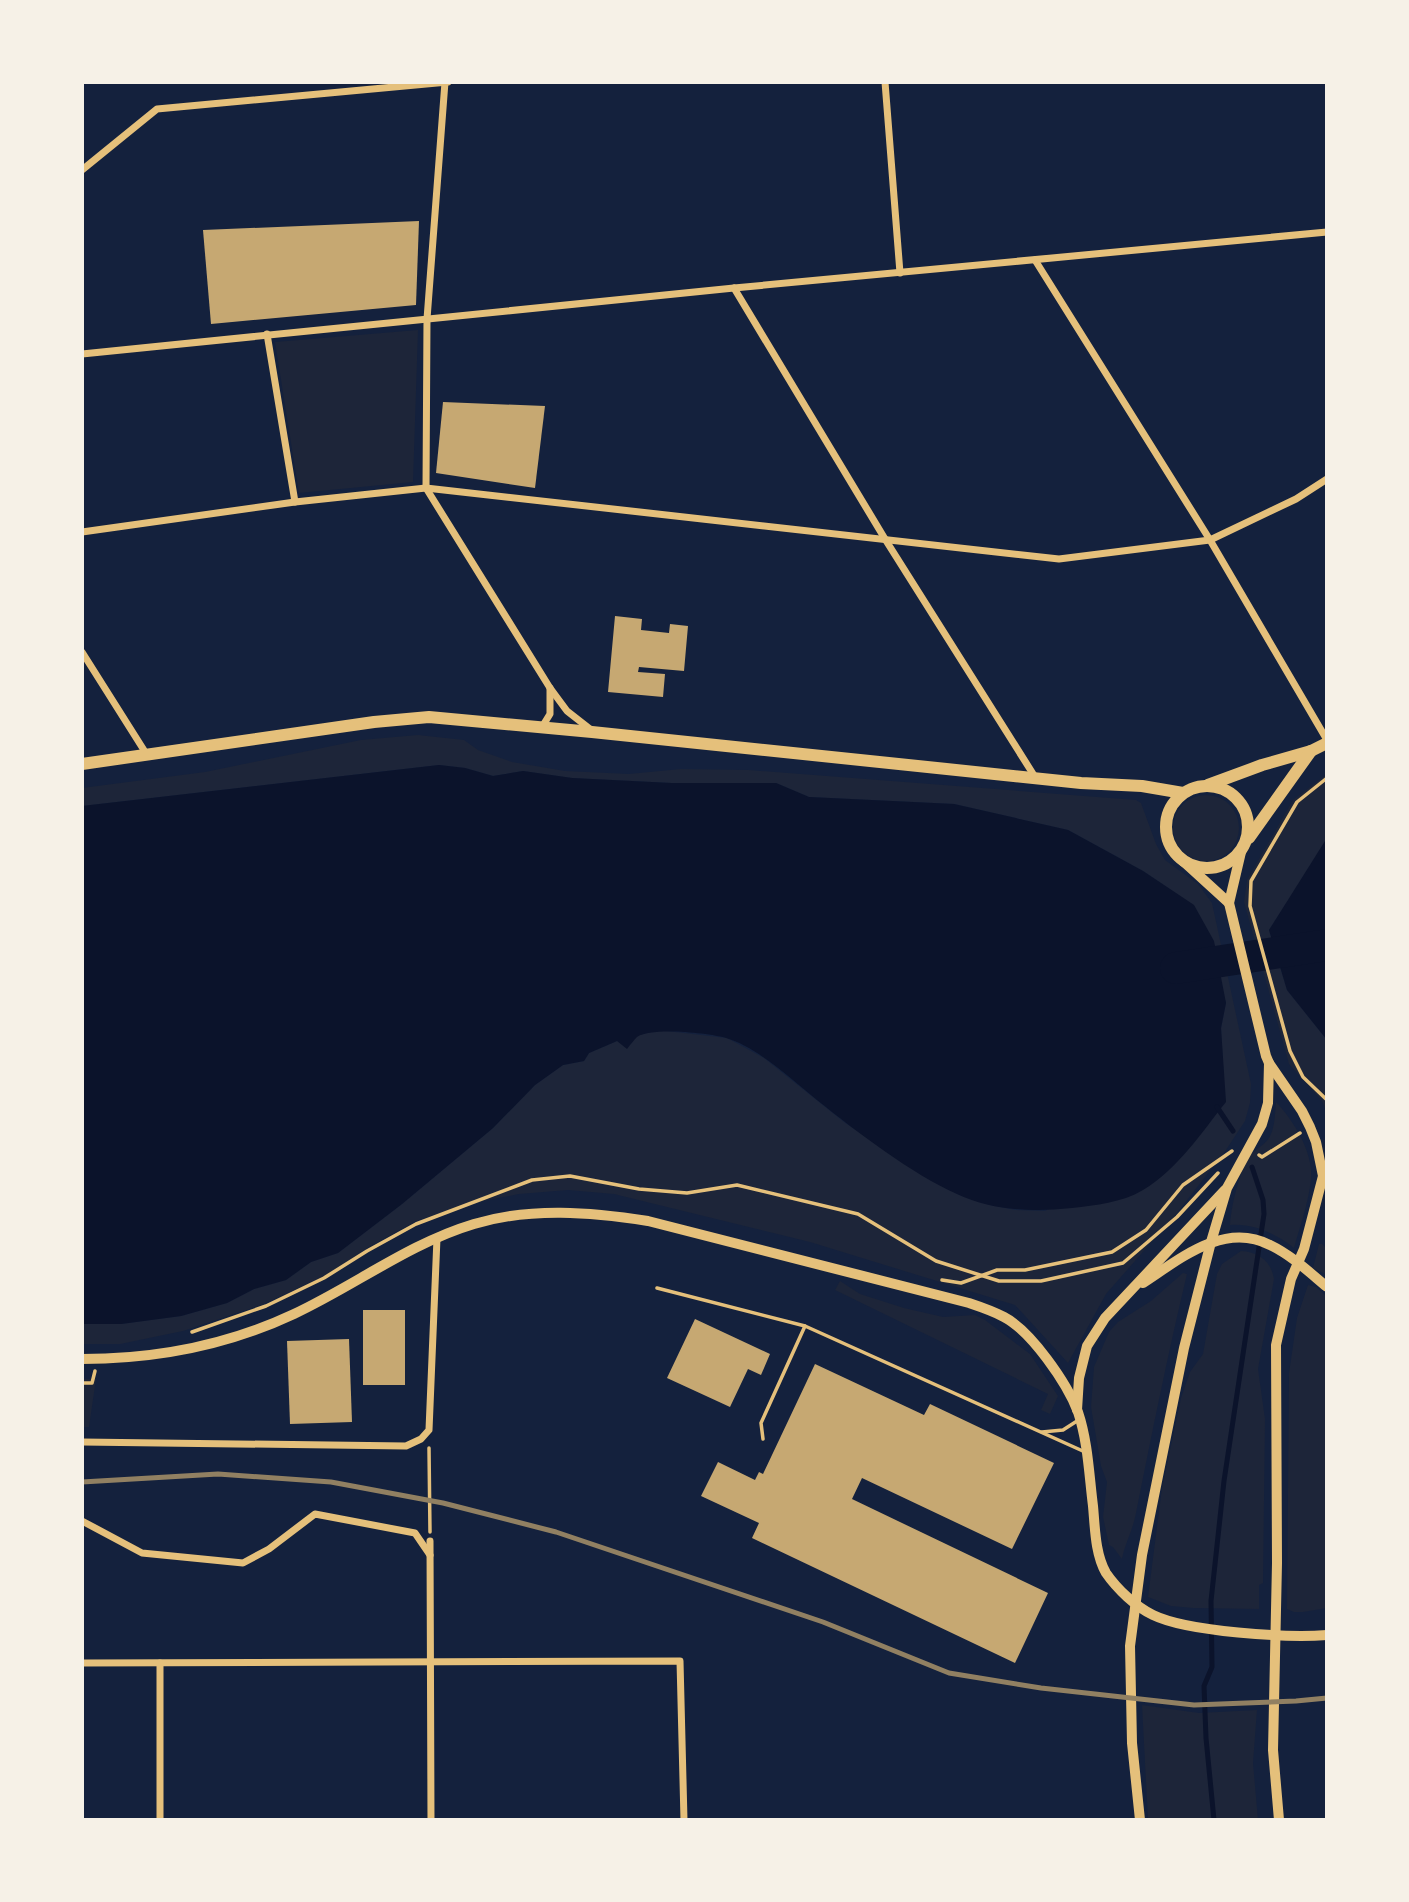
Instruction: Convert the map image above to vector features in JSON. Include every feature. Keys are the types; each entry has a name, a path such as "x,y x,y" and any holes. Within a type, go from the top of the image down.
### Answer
{"main road":[{"path":"82,765 404,719 429,718 542,727 1081,783 1142,786 1183,793"},
{"path":"1230,908 1174,852 1167,840 1168,814 1174,802 1195,787 1311,751 1327,741"},
{"path":"1183,861 1194,867 1207,869 1220,867 1231,861 1311,751"},
{"path":"1208,785 1232,794 1242,803 1247,815 1249,828 1230,908 1269,1063 1310,1127 1320,1158 1327,1196"},
{"path":"1140,1820 1132,1743 1130,1646 1142,1555 1184,1348 1211,1242 1227,1188 1262,1124 1268,1102 1269,1063"},
{"path":"1279,1820 1273,1750 1277,1563 1276,1345 1291,1279 1304,1249 1322,1176"},
{"path":"1078,1415 1079,1378 1087,1346 1105,1318 1227,1188"},
{"path":"82,1359 121,1359 180,1350 235,1337 293,1315 437,1238 475,1223 553,1212 601,1214 648,1221 969,1303 1006,1318 1031,1339 1051,1364 1078,1415 1087,1452 1098,1548 1105,1572 1121,1592 1152,1615 1176,1623 1227,1631 1321,1635 1327,1628"},
{"path":"1126,1294 1211,1242 1250,1237 1271,1245 1327,1287"}],"street":[{"path":"82,170 157,109 446,82 428,319 426,488 550,688 567,710 592,732"},
{"path":"885,82 900,273"},
{"path":"82,354 1327,232"},
{"path":"1035,260 1210,540 1327,741"},
{"path":"734,288 885,539 1035,777"},
{"path":"267,334 295,502"},
{"path":"82,532 295,502 426,488 1059,559 1210,540 1296,499 1327,479"},
{"path":"82,652 147,755"},
{"path":"542,727 550,714 550,688"},
{"path":"82,1442 405,1446 421,1439 429,1430 437,1238"},
{"path":"82,1521 142,1553 243,1563 269,1549 315,1514 415,1533 430,1555"},
{"path":"430,1541 431,1820"},
{"path":"82,1663 680,1661 684,1820"},
{"path":"160,1662 160,1820"}],"lane":[{"path":"657,1288 805,1326 1087,1452"},
{"path":"763,1439 761,1423 805,1326"},
{"path":"1040,1432 1063,1430 1078,1415"}],"path":[{"path":"1327,778 1297,802 1251,881 1250,906 1290,1051 1303,1077 1327,1100"},
{"path":"941,1280 961,1283 997,1270 1025,1270 1112,1252 1146,1230 1183,1185 1228,1153 1237,1149 1262,1157 1310,1127"},
{"path":"429,1468 430,1541"}],"shaded area":[{"path":"418,330 413,482 299,493 275,342"},
{"path":"418,735 464,740 478,750 512,762 565,771 629,774 681,769 749,770 1136,800 1141,803 1165,860 1198,884 1212,903 1251,1084 1245,1121 1177,1213 1106,1294 1068,1363 1015,1305 810,1242 614,1194 568,1190 519,1194 468,1204 416,1221 328,1274 264,1304 183,1331 120,1344 82,1344 82,1324 121,1324 181,1316 227,1303 254,1289 286,1280 311,1262 338,1253 493,1128 535,1085 563,1065 584,1061 589,1053 617,1041 658,1030 727,1038 764,1058 844,1122 929,1179 959,1195 1015,1210 1045,1211 1225,1102 1221,1028 1226,1003 1193,905 1143,871 1068,830 954,804 809,797 776,783 671,783 572,778 523,771 493,776 465,768 439,765 82,806 82,788 205,772 361,740"},
{"path":"439,765 465,768 493,776 523,771 572,778 671,783 776,783 809,797 954,804 1068,830 1143,871 1194,905 1214,941 1226,1003 1221,1028 1226,1102 1178,1161 1143,1190 1108,1203 1043,1210 1013,1209 971,1200 940,1186 903,1164 867,1139 773,1064 737,1042 694,1033 654,1032 637,1037 627,1049 617,1041 589,1053 584,1061 563,1065 535,1085 493,1128 402,1204 338,1253 311,1262 286,1280 254,1289 227,1303 181,1316 121,1324 82,1324 82,806"},
{"path":"1327,774 1327,841 1269,930 1287,990 1327,1040 1327,1113 1322,1101 1289,1064 1244,902 1247,880 1293,800"},
{"path":"1212,795 1230,804 1237,815 1237,841 1230,852 1219,859 1200,861 1182,852 1175,841 1173,822 1182,804 1193,797"},
{"path":"1325,841 1327,1040 1287,990 1269,930"},
{"path":"1276,1102 1299,1134 1310,1162 1308,1199 1294,1248 1264,1230 1230,1225 1242,1172 1249,1157 1271,1134"},
{"path":"1319,1244 1327,1249 1327,1275 1313,1268"},
{"path":"1241,1251 1253,1253 1267,1262 1274,1279 1258,1369 1265,1419 1263,1583 1259,1585 1259,1609 1171,1606 1148,1597 1162,1488 1181,1398 1190,1372 1203,1354 1217,1274 1222,1264"},
{"path":"1183,1273 1187,1274 1135,1519 1122,1559 1109,1545 1103,1517 1107,1482 1101,1466 1091,1407 1094,1367 1109,1332 1118,1322 1151,1301"},
{"path":"840,1281 860,1294 904,1308 943,1317 975,1315 985,1320 1030,1354 1058,1396 1050,1414 1041,1410 1048,1394 835,1290"},
{"path":"1308,1285 1316,1287 1327,1297 1327,1608 1294,1612 1287,1609 1289,1373 1297,1318"},
{"path":"82,1379 96,1379 89,1427 82,1427"},
{"path":"1142,1705 1199,1713 1257,1710 1253,1763 1258,1820 1148,1820"}],"building":[{"path":"419,221 416,305 211,324 203,230"},
{"path":"443,402 545,406 535,488 436,473"},
{"path":"615,616 642,619 641,630 669,633 670,624 688,626 684,671 639,667 638,672 665,674 663,697 608,692"},
{"path":"363,1310 405,1310 405,1385 363,1385"},
{"path":"695,1319 770,1354 761,1375 748,1369 730,1407 667,1378"},
{"path":"349,1339 352,1422 290,1424 287,1341"},
{"path":"815,1364 924,1415 930,1404 1054,1463 1012,1549 862,1478 852,1499 1048,1593 1015,1663 752,1538 759,1523 701,1496 718,1462 755,1480 759,1472 763,1474"}],"waterway":[{"path":"1176,968 1327,945"},
{"path":"1217,1107 1233,1131"},
{"path":"1214,1820 1204,1686 1212,1667 1211,1601 1224,1481 1264,1214 1263,1200 1252,1167"}],"railway":[{"path":"82,1482 218,1474 331,1482 443,1503 556,1532 823,1622 949,1673 1041,1688 1194,1705 1327,1698"}]}
